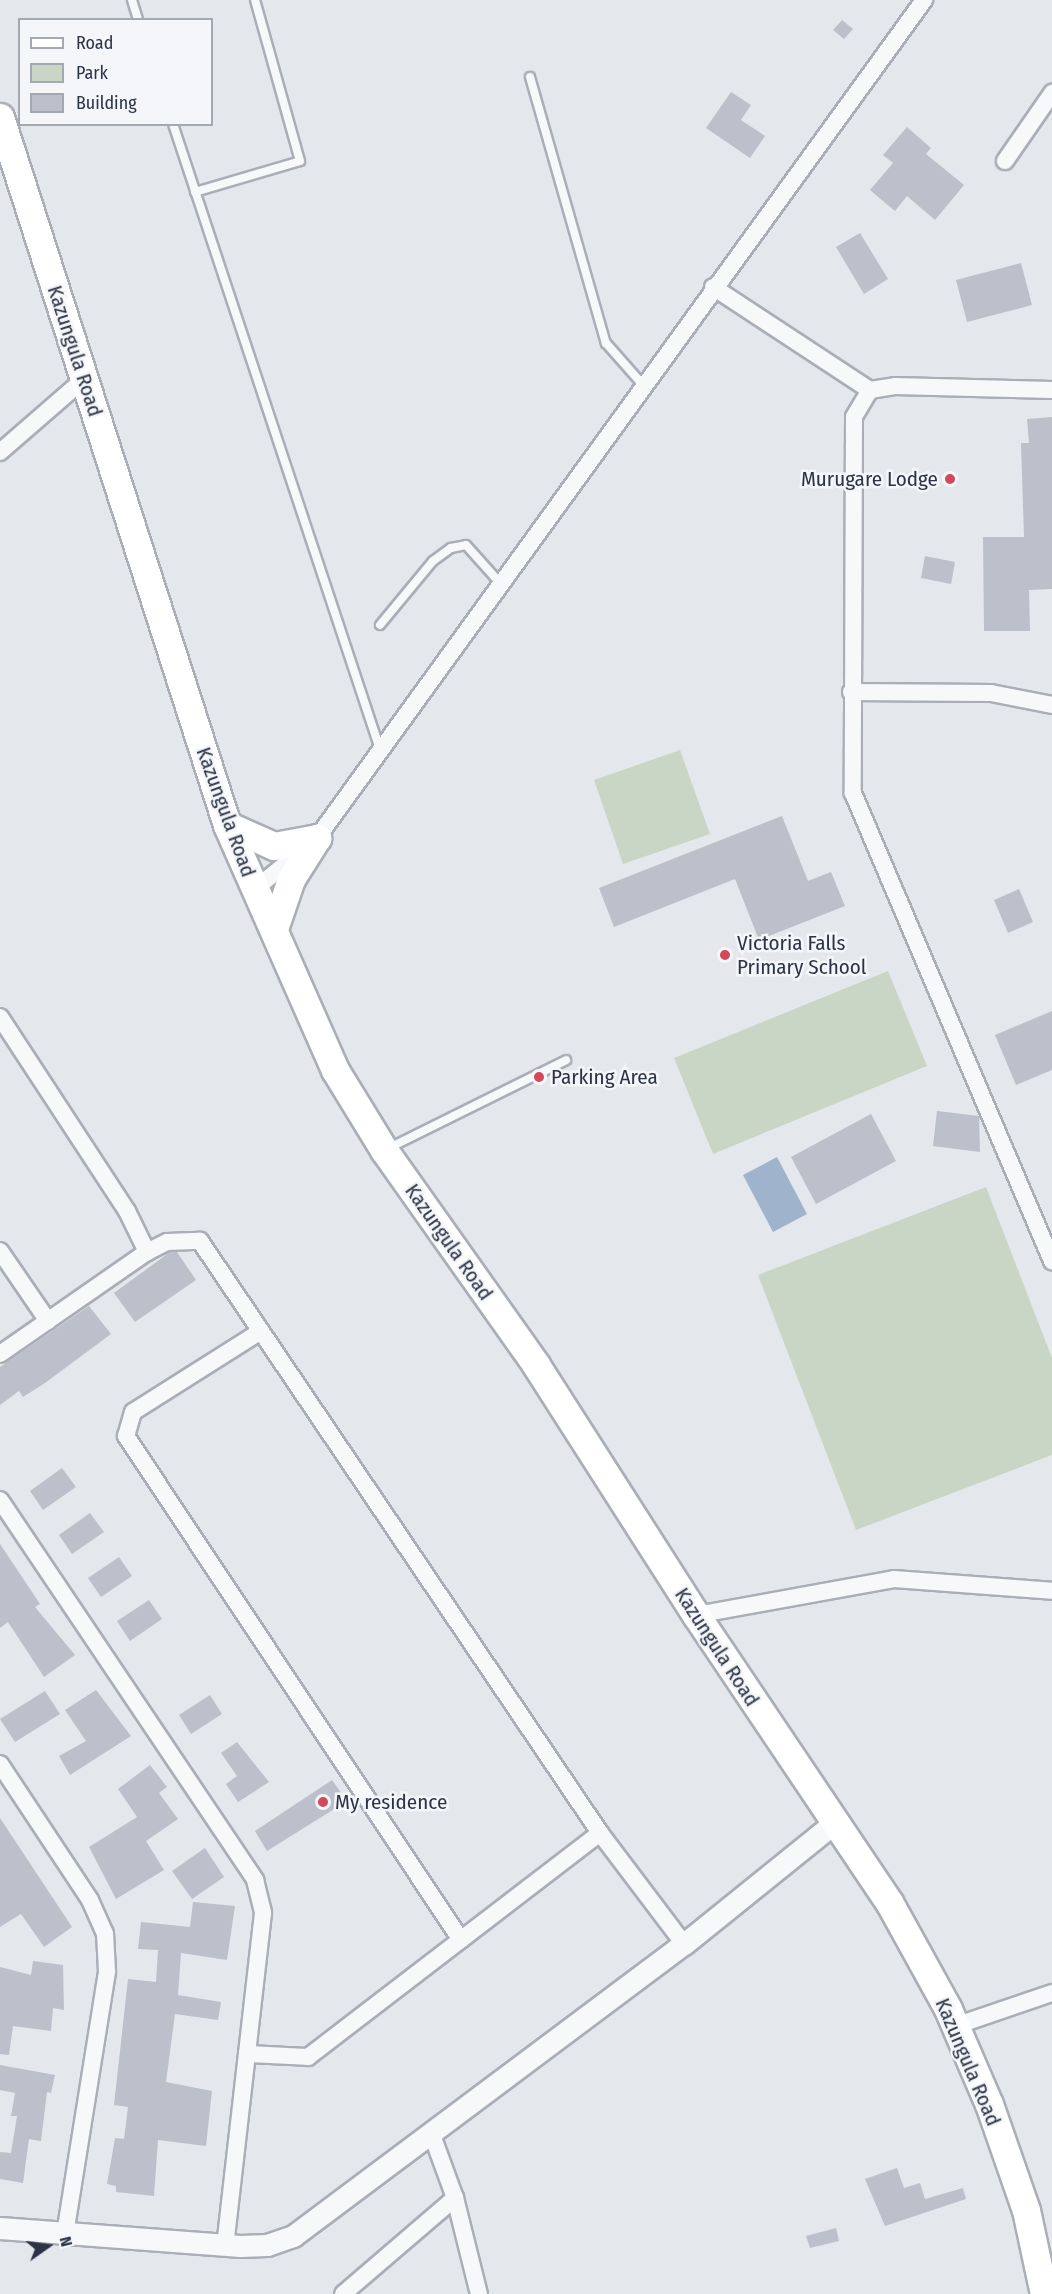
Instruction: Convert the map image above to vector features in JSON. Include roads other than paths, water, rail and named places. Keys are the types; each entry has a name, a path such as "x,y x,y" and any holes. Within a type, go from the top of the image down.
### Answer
{"main road":[{"name":"Kazungula Road","path":"0,117 227,825 335,1070 384,1150 536,1365 696,1615 889,1902 955,2026 1026,2210 1044,2294"},
{"path":"227,825 274,846 317,838"},
{"path":"274,929 291,879 317,838"}],"street":[{"path":"255,889 317,838 502,584 713,287 924,0"},
{"path":"1005,161 1052,93"},
{"path":"713,287 870,390 895,386 1052,390"},
{"path":"0,452 84,379"},
{"path":"870,390 854,417 851,692 852,776 858,807 1052,1261"},
{"path":"851,692 992,693 1052,705"},
{"path":"0,1017 127,1211 147,1252"},
{"path":"0,1354 147,1252 167,1242 200,1241 600,1833 684,1944"},
{"path":"0,1251 48,1321"},
{"path":"261,1331 133,1412 126,1436 461,1940"},
{"path":"0,1500 255,1880 263,1914 225,2245"},
{"path":"696,1615 894,1579 976,1581 1052,1591"},
{"path":"0,1764 90,1900 105,1933 107,1972 65,2235"},
{"path":"0,2228 65,2235 225,2245 267,2245 293,2236 432,2135 684,1944 834,1823"},
{"path":"247,2054 308,2057 600,1833"},
{"path":"955,2026 1052,1993"},
{"path":"432,2135 455,2198 478,2294"},
{"path":"343,2294 455,2198"}],"lane":[{"path":"132,0 137,18"},
{"path":"195,192 300,161 255,0"},
{"path":"530,77 606,343 643,385"},
{"path":"174,126 380,749"},
{"path":"380,625 433,561 451,548 466,545 502,584"},
{"path":"384,1150 566,1060"}],"water":[{"path":"777,1157 807,1214 773,1232 743,1175"}],"place":[{"name":"Murugare Lodge","path":"950,479"},
{"name":"Victoria Falls Primary School","path":"725,955"},
{"name":"Parking Area","path":"539,1077"},
{"name":"My residence","path":"323,1802"}]}
